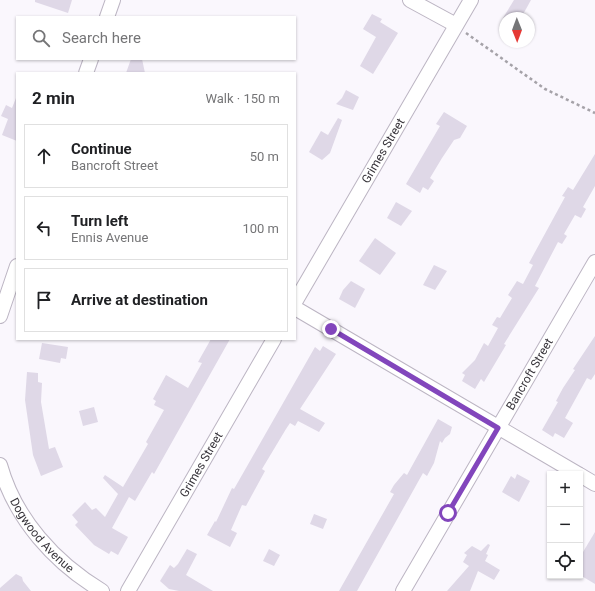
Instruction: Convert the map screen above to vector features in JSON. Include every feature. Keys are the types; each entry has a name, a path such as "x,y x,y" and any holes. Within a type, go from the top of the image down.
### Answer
{"street":[{"path":"107,16 113,0"},
{"path":"410,0 456,25"},
{"name":"Grimes Street","path":"296,300 471,0"},
{"path":"86,72 91,60"},
{"name":"Bancroft Street","path":"403,591 595,262"},
{"path":"0,316 16,269"},
{"path":"296,309 572,471"},
{"name":"Grimes Street","path":"128,591 273,340"},
{"name":"Dogwood Avenue","path":"0,465 12,497 32,530 51,552 72,570 102,591"},
{"path":"583,477 595,484"}],"path":[{"path":"456,25 545,89 595,113"}],"building":[{"path":"35,0 72,0 68,13 35,2"},
{"path":"514,0 531,0 524,12 507,12"},
{"path":"372,14 382,19 380,22 398,33 373,74 360,66 376,37 363,29"},
{"path":"131,60 142,60 145,72 126,72"},
{"path":"346,90 359,97 353,110 336,104 342,98"},
{"path":"16,98 16,141 2,135 8,119 1,116 6,105 12,108"},
{"path":"444,112 467,126 460,138 454,140 442,158 430,178 434,181 428,190 423,187 420,193 406,184 440,126 436,124"},
{"path":"338,118 342,120 330,153 322,160 309,152 321,131 328,135"},
{"path":"595,154 595,186 583,207 586,209 581,218 575,215 564,234 567,236 562,244 558,242 535,286 539,288 504,344 506,345 484,382 481,379 475,389 462,381 465,375 462,373 475,360 484,343 488,346 498,328 492,325 497,317 500,318 512,298 508,295 517,281 523,284 533,265 529,263 565,197 562,196 568,187 573,190"},
{"path":"396,202 412,211 401,226 387,218"},
{"path":"375,238 396,253 380,275 359,261"},
{"path":"434,265 447,271 435,290 423,285"},
{"path":"351,281 365,289 355,308 339,299 343,290"},
{"path":"595,336 595,374 591,380 587,378 565,418 573,423 564,438 555,433 553,437 542,430 558,402 556,401 563,388 575,370 573,369"},
{"path":"210,340 229,340 154,474 152,472 135,501 129,497 112,528 128,537 118,555 111,551 109,554 94,545 75,525 78,522 72,515 85,502 92,510 96,508 105,517 118,494 103,478 105,475 123,487 148,444 146,442 164,410 154,405 156,401 153,399 166,375 188,388 202,363 198,362"},
{"path":"42,343 68,347 66,359 61,358 60,363 39,359"},
{"path":"323,346 336,354 300,409 325,423 319,432 298,421 295,426 290,423 262,469 265,471 246,506 242,505 231,530 237,533 230,547 207,535 215,521 216,522 232,488 234,489 315,347 320,351"},
{"path":"27,372 38,373 38,382 42,383 41,402 49,449 55,447 63,467 41,476 33,455 25,400"},
{"path":"94,407 98,422 83,426 79,411"},
{"path":"438,419 452,427 450,434 442,443 440,441 434,463 427,476 423,473 357,591 339,591 394,494 390,492 394,485 404,473 407,475"},
{"path":"517,474 530,481 519,502 502,492 511,476 515,479"},
{"path":"314,514 327,519 323,529 310,524"},
{"path":"595,532 595,584 583,577 583,552"},
{"path":"488,544 490,545 485,561 500,570 494,580 478,571 470,591 447,591 469,566 463,562 467,555 464,553 472,546 481,551"},
{"path":"187,549 197,554 186,575 213,591 179,591 169,589 160,581 170,565 174,568 178,564"},
{"path":"269,549 280,555 274,566 263,561"},
{"path":"16,574 22,577 23,581 31,591 0,591 0,588"}],"route":[{"path":"331,329 498,428 448,513"}]}
